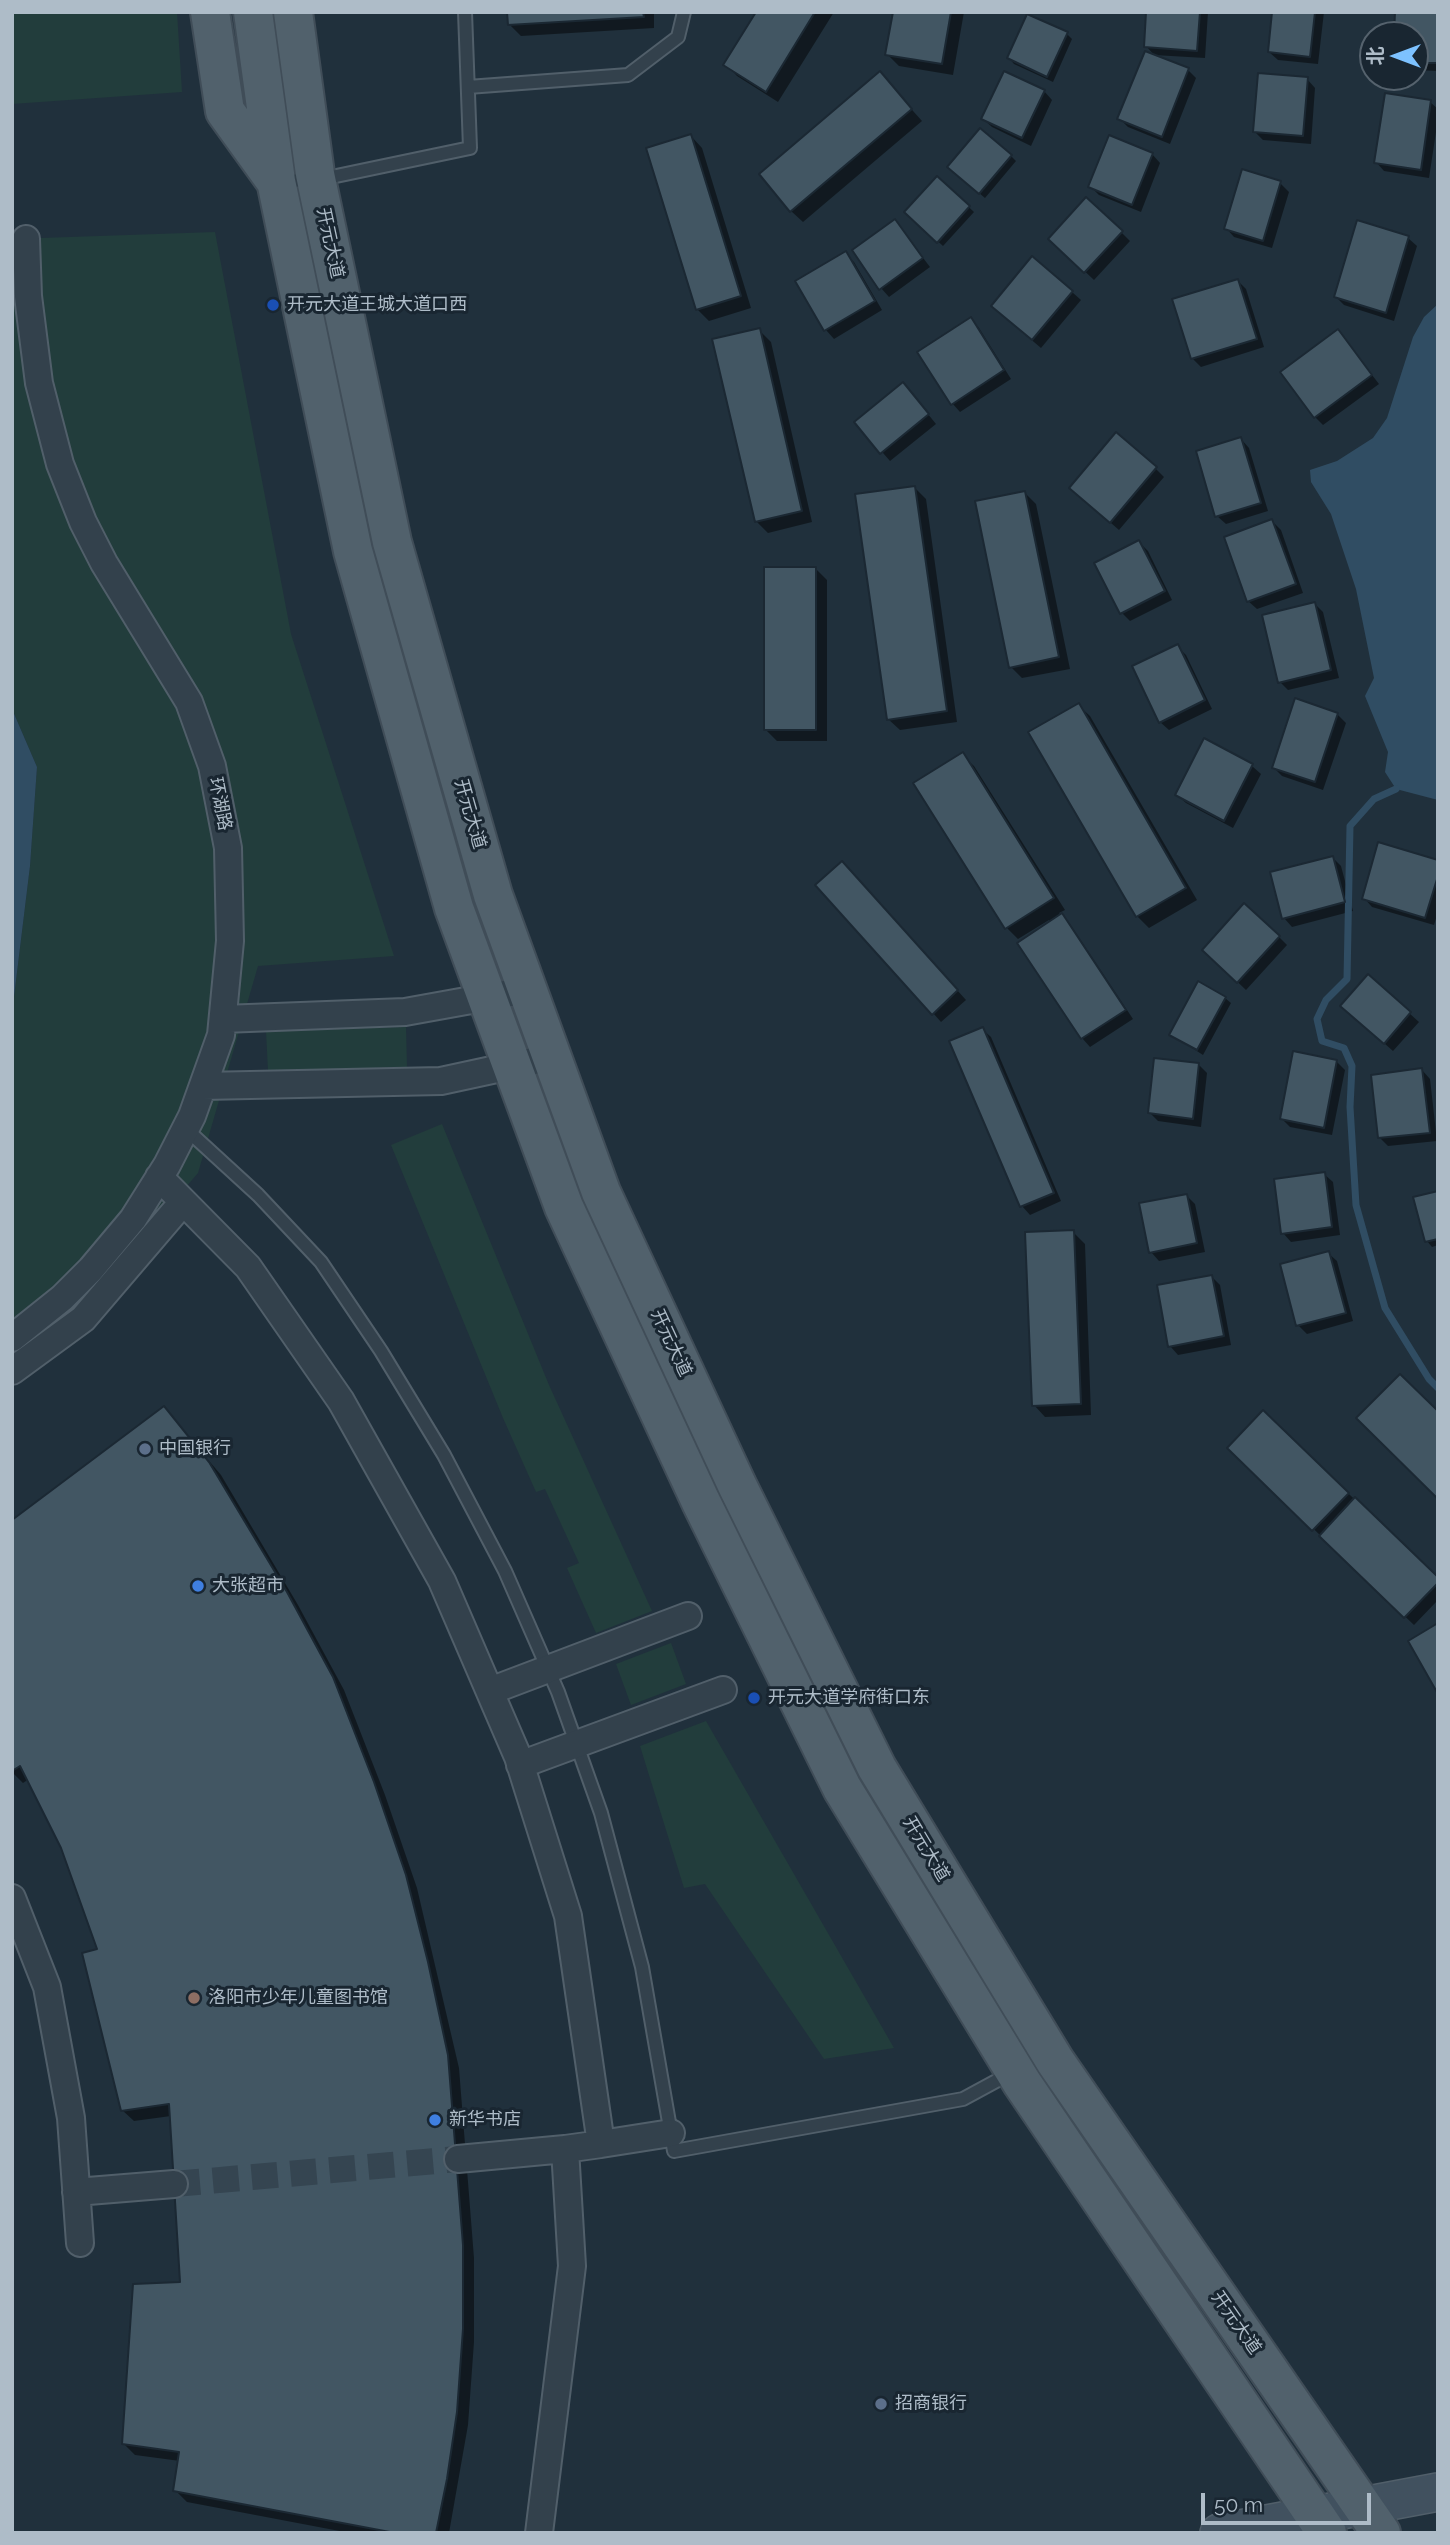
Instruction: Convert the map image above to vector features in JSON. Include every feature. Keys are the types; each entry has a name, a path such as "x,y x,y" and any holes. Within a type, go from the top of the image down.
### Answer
{"main road":[{"path":"210,12 225,111 276,181"},
{"path":"253,12 276,181 353,551 454,908 569,1220 701,1502 842,1788 1014,2071 1321,2524"},
{"name":"开元大道","path":"293,12 317,180 392,542 493,895 607,1204 737,1485 877,1768 1055,2061 1372,2519"},
{"path":"1219,2533 1372,2519 1438,2492"}],"street":[{"name":"环湖路","path":"12,1338 62,1298 91,1269 132,1219 186,1129 221,1035 230,941 228,848 212,766 189,702 104,564 83,522 60,464 39,383 28,296 26,239"},
{"path":"223,1019 405,1012 527,990"},
{"path":"203,1086 441,1081 552,1057"},
{"path":"159,1177 248,1267 341,1401 442,1580 520,1765 568,1916 601,2144"},
{"path":"12,1371 83,1319 184,1202"},
{"path":"490,1691 688,1616"},
{"path":"520,1765 723,1690"},
{"path":"12,1898 47,1987 71,2118 80,2244"},
{"path":"458,2159 565,2149 671,2133"},
{"path":"539,2533 572,2266 565,2149"},
{"path":"76,2192 174,2184"}],"lane":[{"path":"276,181 317,180 470,148 465,12"},
{"path":"468,87 628,75 678,37 684,12"},
{"path":"186,1129 258,1195 321,1262 371,1335 444,1455 505,1571 548,1670 601,1813 642,1968 674,2151 963,2099 1014,2071"}],"green space":[{"path":"12,12 177,12 182,92 12,104"},
{"path":"215,232 291,634 394,956 258,966 198,1173 76,1315 12,1362 12,1013 30,866 37,767 12,709 12,239"},
{"path":"406,1027 407,1067 268,1071 266,1031"},
{"path":"442,1124 549,1385 652,1611 596,1633 567,1568 579,1563 545,1489 536,1492 391,1145"},
{"path":"671,1643 686,1684 631,1705 616,1664"},
{"path":"706,1721 894,2048 824,2059 705,1884 684,1888 640,1746"}],"water":[{"path":"1438,304 1438,800 1396,789 1385,772 1388,752 1365,696 1374,678 1356,589 1331,514 1311,482 1310,470 1337,461 1373,438 1387,418 1413,337 1424,317"},
{"path":"12,709 37,767 30,866 12,1013"}],"building":[{"path":"507,12 643,12 644,17 508,25"},
{"path":"756,12 815,12 766,92 723,65"},
{"path":"893,12 951,12 942,64 885,55"},
{"path":"1146,12 1200,12 1197,51 1144,47"},
{"path":"1272,12 1315,12 1310,57 1268,52"},
{"path":"1395,12 1438,12 1438,63 1429,63 1429,21 1395,21"},
{"path":"1027,14 1068,32 1047,77 1007,58"},
{"path":"1145,51 1189,68 1162,137 1117,119"},
{"path":"880,71 912,109 790,212 759,174"},
{"path":"1004,71 1045,90 1022,138 981,119"},
{"path":"1258,73 1308,77 1303,136 1253,132"},
{"path":"1385,93 1431,100 1421,170 1374,163"},
{"path":"980,128 1012,155 979,194 947,167"},
{"path":"691,134 741,296 696,310 646,148"},
{"path":"1109,135 1153,153 1132,205 1088,187"},
{"path":"1242,169 1281,181 1263,241 1224,229"},
{"path":"937,176 970,206 937,243 904,212"},
{"path":"1086,197 1123,231 1084,273 1048,239"},
{"path":"895,219 923,258 879,290 852,250"},
{"path":"1357,220 1409,236 1386,313 1334,297"},
{"path":"846,251 875,301 824,331 795,281"},
{"path":"1032,256 1073,291 1032,340 991,306"},
{"path":"1238,279 1257,339 1191,359 1172,299"},
{"path":"971,317 1004,370 951,405 917,352"},
{"path":"760,328 802,511 755,522 712,339"},
{"path":"1338,329 1372,375 1314,418 1280,372"},
{"path":"903,382 929,414 880,454 854,422"},
{"path":"1116,432 1157,467 1110,523 1069,488"},
{"path":"1241,437 1261,503 1215,517 1196,451"},
{"path":"915,486 947,711 887,720 855,494"},
{"path":"1025,491 1059,657 1009,668 975,501"},
{"path":"1272,519 1296,584 1247,602 1224,537"},
{"path":"1139,540 1165,591 1120,614 1094,563"},
{"path":"764,567 816,567 816,730 764,730"},
{"path":"1315,602 1331,670 1278,683 1262,615"},
{"path":"1178,644 1205,700 1159,723 1132,666"},
{"path":"1295,698 1338,713 1315,782 1272,768"},
{"path":"1079,703 1186,888 1136,917 1028,732"},
{"path":"1204,738 1253,764 1224,821 1175,795"},
{"path":"963,752 1054,898 1005,929 913,783"},
{"path":"1378,842 1438,860 1438,876 1425,918 1362,899"},
{"path":"1333,856 1345,902 1282,919 1270,872"},
{"path":"842,861 958,990 932,1015 815,885"},
{"path":"1244,903 1280,936 1237,983 1202,950"},
{"path":"1062,913 1126,1010 1081,1039 1017,943"},
{"path":"1368,974 1411,1012 1384,1044 1340,1006"},
{"path":"1198,981 1226,997 1197,1050 1169,1035"},
{"path":"983,1027 1054,1193 1020,1207 949,1041"},
{"path":"1293,1051 1337,1060 1324,1128 1280,1119"},
{"path":"1154,1058 1199,1063 1193,1119 1148,1113"},
{"path":"1422,1068 1430,1133 1378,1138 1371,1075"},
{"path":"1325,1172 1332,1227 1281,1234 1274,1179"},
{"path":"1438,1191 1438,1239 1425,1242 1413,1197"},
{"path":"1187,1194 1197,1243 1149,1253 1139,1203"},
{"path":"1074,1230 1081,1404 1032,1406 1025,1232"},
{"path":"1329,1251 1346,1313 1296,1326 1280,1264"},
{"path":"1212,1275 1224,1336 1168,1347 1157,1285"},
{"path":"1400,1374 1438,1411 1438,1499 1356,1418"},
{"path":"164,1406 209,1462 287,1592 333,1677 374,1782 406,1875 428,1962 448,2055 463,2245 463,2329 457,2412 436,2533 395,2533 173,2491 179,2452 122,2444 133,2284 180,2282 169,2104 121,2111 82,1953 97,1949 61,1848 20,1766 12,1771 12,1520"},
{"path":"1263,1410 1349,1493 1312,1531 1227,1448"},
{"path":"1355,1497 1438,1577 1438,1583 1404,1618 1319,1536"},
{"path":"1438,1623 1438,1694 1408,1641"}],"waterway":[{"path":"1396,789 1374,799 1350,826 1347,979 1326,1000 1317,1019 1322,1041 1344,1048 1352,1066 1350,1107 1356,1205 1385,1308 1429,1379 1438,1388"}],"tunnel":[{"path":"174,2184 458,2159"}],"place":[{"name":"开元大道王城大道口西","path":"273,305"},
{"name":"中国银行","path":"145,1449"},
{"name":"大张超市","path":"198,1586"},
{"name":"开元大道学府街口东","path":"754,1698"},
{"name":"洛阳市少年儿童图书馆","path":"194,1998"},
{"name":"新华书店","path":"435,2120"},
{"name":"招商银行","path":"881,2404"}]}
